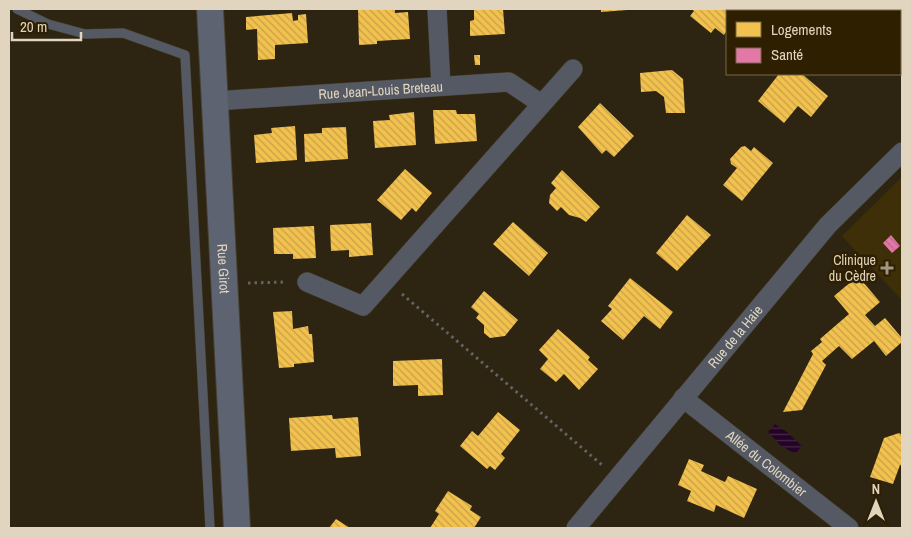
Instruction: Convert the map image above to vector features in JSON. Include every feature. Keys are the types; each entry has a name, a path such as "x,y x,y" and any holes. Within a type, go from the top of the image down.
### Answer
{"street":[{"name":"Rue Girot","path":"210,9 226,283 237,528"},
{"path":"437,9 441,86"},
{"path":"307,282 363,306 540,103 573,69"},
{"name":"Rue Jean-Louis Breteau","path":"215,101 509,82 540,103"},
{"name":"Rue de la Haie","path":"576,528 828,225 902,152"},
{"name":"Allée du Colombier","path":"684,398 849,528"}],"lane":[{"path":"17,9 48,24 85,34 122,33 185,56 210,528"}],"path":[{"path":"386,280 618,478"},
{"path":"226,283 307,282"}],"shaded area":[{"name":"Clinique du Cèdre","path":"902,177 902,300 842,236"},
{"path":"775,424 802,446 795,454 780,445 768,432"}],"building: Logements":[{"path":"358,9 395,9 395,13 408,12 410,39 377,41 377,44 359,45"},
{"path":"474,9 503,9 505,34 470,36 470,21 474,20"},
{"path":"601,9 627,9 627,10 601,12"},
{"path":"691,9 743,10 726,10 726,32 724,35 715,28 711,33 690,16 694,11"},
{"path":"902,9 901,22 901,10 885,10"},
{"path":"292,13 293,21 298,20 298,15 306,14 308,43 275,45 275,59 258,60 257,29 246,30 246,17"},
{"path":"474,55 480,55 480,65 475,65"},
{"path":"672,70 683,79 685,113 666,113 664,97 656,91 641,92 640,73"},
{"path":"778,75 803,75 828,96 811,117 798,106 784,123 758,101"},
{"path":"600,103 634,136 614,157 606,150 602,154 578,127"},
{"path":"433,110 456,110 457,114 475,114 477,141 435,144"},
{"path":"414,112 416,145 375,148 373,121 390,120 389,115"},
{"path":"295,126 297,160 256,163 254,135 272,133 271,128"},
{"path":"346,127 348,159 305,162 304,134 322,133 322,128"},
{"path":"745,146 751,151 754,147 773,163 742,201 723,185 737,168 731,164 730,159 741,147"},
{"path":"405,169 432,193 416,212 412,208 401,220 377,200"},
{"path":"562,170 600,207 586,222 569,215 561,207 557,211 549,203 550,195 556,188 551,183"},
{"path":"687,215 711,235 677,271 656,253"},
{"path":"513,222 548,253 529,276 493,244"},
{"path":"371,223 373,255 349,257 349,250 331,251 330,225"},
{"path":"314,226 316,258 293,259 293,254 274,254 273,228"},
{"path":"858,276 880,302 865,315 875,326 885,318 902,338 902,342 886,356 874,341 852,359 839,346 822,361 826,365 802,410 783,412 813,354 811,351 822,342 820,339 849,314 834,296"},
{"path":"630,278 673,312 660,329 644,316 623,340 601,321 612,309 608,306"},
{"path":"484,291 518,320 505,336 490,338 484,333 484,325 476,318 479,314 471,307"},
{"path":"292,311 293,329 308,326 309,334 312,334 314,362 294,364 294,367 279,368 273,312"},
{"path":"558,329 590,357 588,360 598,369 579,390 564,374 556,382 540,369 548,359 539,350"},
{"path":"442,359 443,395 418,396 418,385 393,386 393,361"},
{"path":"498,412 520,430 501,454 505,458 495,470 490,466 487,469 460,446 472,431 478,436"},
{"path":"332,415 333,419 358,417 361,456 336,458 335,448 291,451 289,418"},
{"path":"899,433 902,435 902,466 900,465 893,484 870,477 884,438"},
{"path":"689,459 704,465 701,471 725,482 728,476 757,489 744,518 716,505 714,512 687,501 691,491 678,485"},
{"path":"448,491 472,506 470,510 481,517 474,528 430,528 439,514 435,511"},
{"path":"336,519 350,528 329,528"}],"building: Santé":[{"path":"891,235 900,246 892,253 883,243"}],"place":[{"name":"Clinique du Cèdre","path":"887,268"}]}
